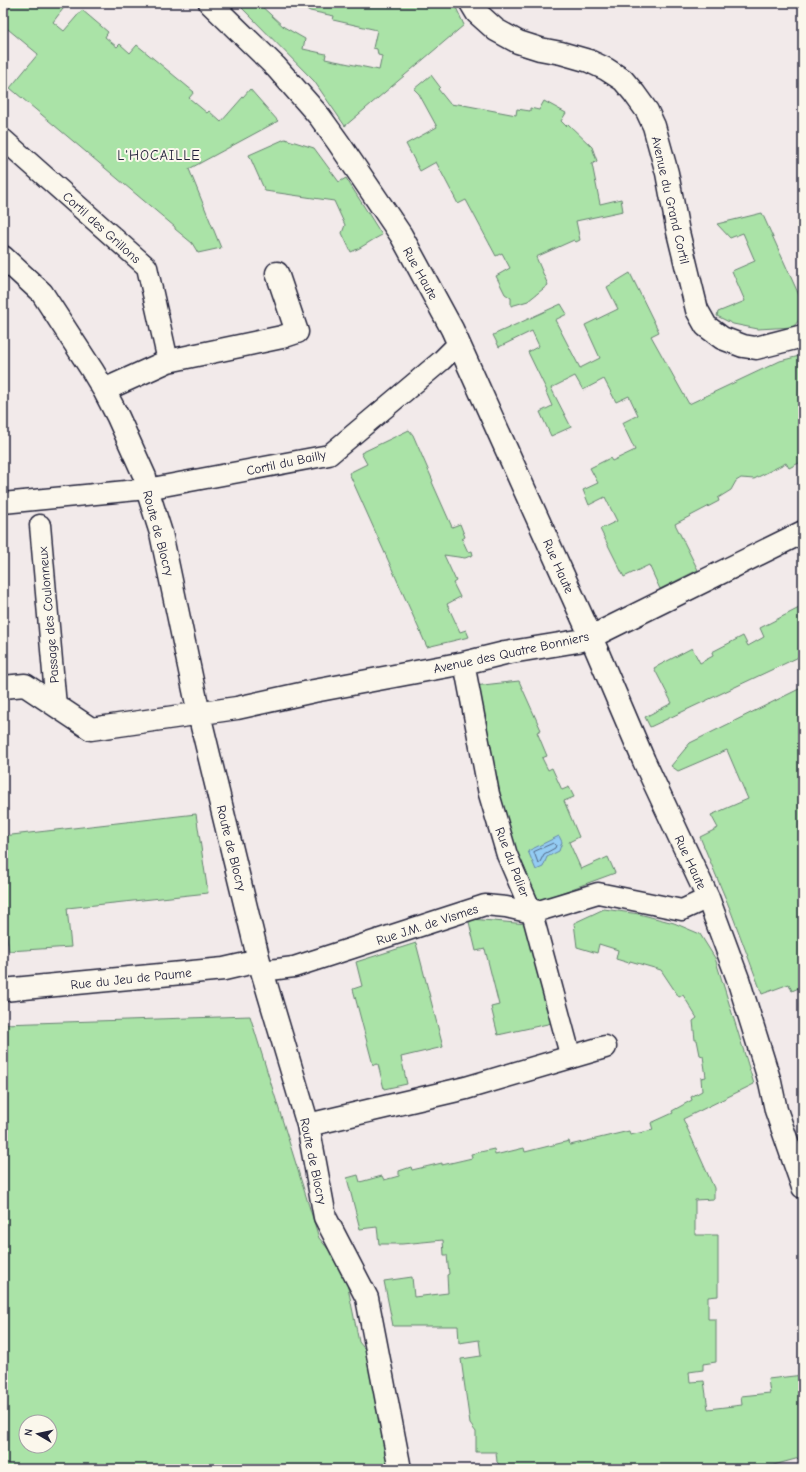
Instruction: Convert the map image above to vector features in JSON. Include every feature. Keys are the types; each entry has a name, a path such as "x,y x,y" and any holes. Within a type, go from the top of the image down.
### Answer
{"street":[{"name":"Rue Haute","path":"210,3 276,66 320,117 401,235 458,344 591,637 644,761 708,898 738,979 770,1082 776,1110 803,1187"},
{"name":"Avenue du Grand Cortil","path":"471,3 477,13 496,30 518,42 589,61 606,69 623,80 647,110 654,126 667,173 678,232 697,310 706,326 722,338 743,346 756,348 803,336"},
{"name":"Cortil des Grillons","path":"3,139 147,267 168,361"},
{"name":"Route de Blocry","path":"3,257 42,293 92,370 118,417 145,477 146,490 162,533 199,714 260,966 308,1125 325,1217 367,1298 400,1469"},
{"path":"104,390 168,361 282,337 297,332 277,273"},
{"name":"Cortil du Bailly","path":"3,503 146,490 329,455 441,361 458,344"},
{"name":"Passage des Coulonneux","path":"40,525 56,706"},
{"name":"Avenue des Quatre Bonniers","path":"3,687 25,685 91,729 237,708 314,691 464,663 505,653 578,641 591,637 803,532"},
{"name":"Rue du Palier","path":"464,663 489,794 508,855 532,913 571,1058"},
{"name":"Rue J.M. de Vismes","path":"260,966 294,967 485,905 506,907 532,913 598,893 682,910 708,898"},
{"name":"Rue du Jeu de Paume","path":"3,990 260,966"},
{"path":"308,1125 466,1088 605,1047"}],"green space":[{"path":"13,3 64,3 66,5 53,22 64,31 82,10 108,32 105,37 117,47 120,44 130,53 137,45 194,92 189,98 207,113 209,111 221,122 250,89 278,121 189,169 221,248 198,253 192,243 175,229 175,227 10,88 38,54 3,25 3,15"},
{"path":"246,3 258,3 284,27 305,39 303,49 326,54 325,59 379,70 382,56 378,55 377,49 373,48 377,30 333,20 334,16 310,11 303,7 306,3 454,3 464,25 345,126 314,81 242,8"},
{"path":"431,75 440,87 438,89 450,104 458,104 516,115 517,109 530,111 530,108 539,110 544,101 566,113 561,121 566,126 568,124 592,147 597,161 592,164 600,204 621,199 623,211 576,221 580,240 576,242 574,240 536,257 548,285 528,301 511,306 511,298 505,294 496,276 510,268 502,253 496,256 466,200 458,204 436,162 420,171 406,144 437,127 419,94 414,89"},
{"path":"285,139 314,148 339,182 346,178 382,235 351,252 342,233 345,225 334,201 265,191 249,155"},
{"path":"762,213 803,304 802,317 793,327 758,329 733,324 717,316 718,312 745,301 732,271 755,261 743,233 730,238 717,224"},
{"path":"630,273 659,332 651,336 689,404 780,361 803,355 803,461 789,468 786,463 754,479 741,478 736,481 731,490 718,498 719,501 675,524 698,570 660,589 649,565 624,577 600,529 617,521 605,497 589,505 583,490 598,483 590,468 610,458 612,461 635,450 622,423 638,415 629,396 616,402 604,379 583,390 575,376 551,388 571,427 551,436 540,412 552,406 546,392 547,391 528,352 539,346 532,331 499,347 493,335 561,304 567,314 555,320 580,368 600,358 585,325 618,309 607,287"},
{"path":"409,430 413,435 452,527 460,524 465,537 462,539 468,552 472,551 473,555 465,558 444,555 456,581 453,583 460,597 447,604 460,632 466,630 469,637 427,647 349,473 367,464 361,453"},
{"path":"803,606 803,655 650,727 645,717 672,703 654,668 692,648 700,663 713,656 712,652 743,636 748,646 764,637 760,628"},
{"path":"519,681 541,730 537,732 547,756 542,758 548,770 552,768 562,790 569,787 574,797 564,801 579,837 569,842 581,869 608,857 615,873 539,901 503,816 474,686"},
{"path":"803,687 803,986 792,991 789,984 762,994 730,909 700,837 718,828 711,815 748,799 727,750 678,771 671,766 690,743"},
{"path":"196,814 208,893 67,908 71,947 9,951 5,922 3,922 3,836"},
{"path":"604,909 639,914 674,923 700,934 715,958 754,1084 683,1119 714,1188 714,1199 695,1200 695,1235 718,1235 718,1296 708,1297 708,1319 716,1319 716,1362 703,1364 703,1370 689,1372 690,1382 704,1381 708,1409 742,1405 741,1396 770,1393 768,1379 803,1375 803,1457 759,1469 504,1469 497,1462 496,1452 476,1452 476,1432 470,1424 461,1359 481,1356 479,1340 459,1343 458,1326 393,1326 384,1281 412,1277 414,1297 448,1293 447,1275 449,1274 447,1255 444,1255 443,1240 402,1244 379,1244 377,1227 360,1229 347,1178 358,1175 360,1182 382,1176 384,1180 399,1176 399,1171 411,1167 412,1170 442,1163 442,1165 472,1158 471,1154 494,1149 495,1155 524,1148 525,1152 569,1141 570,1145 629,1131 630,1135 653,1130 651,1123 673,1113 672,1111 692,1100 691,1097 702,1091 701,1078 706,1077 703,1056 700,1055 697,1040 695,1040 693,1021 697,1018 683,995 679,997 661,970 630,961 629,963 616,959 618,950 599,944 597,953 577,947 574,923"},
{"path":"471,919 527,924 552,1023 498,1035 491,1007 499,1005 485,949 476,951 469,922"},
{"path":"416,943 443,1047 401,1057 407,1084 384,1089 378,1064 373,1065 353,989 362,986 356,962"},
{"path":"250,1016 319,1238 344,1268 359,1342 367,1352 389,1469 3,1469 3,1024"}],"water":[{"path":"559,836 562,842 559,851 547,857 543,867 536,870 528,851"}],"district":[{"name":"L'HOCAILLE","path":"159,155"}]}
